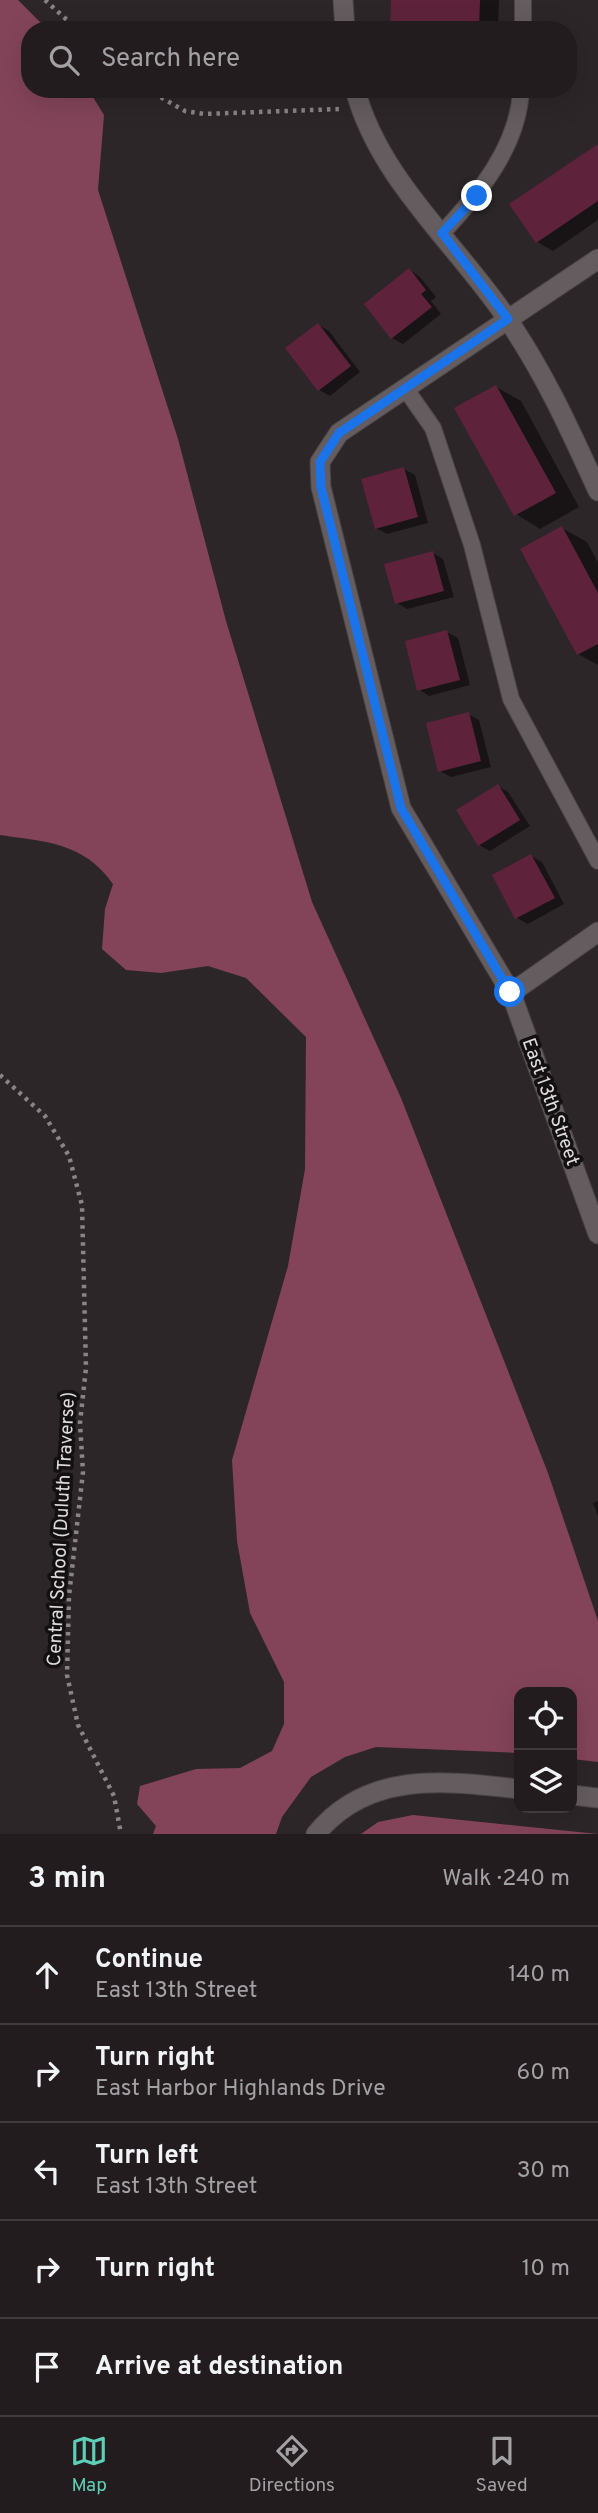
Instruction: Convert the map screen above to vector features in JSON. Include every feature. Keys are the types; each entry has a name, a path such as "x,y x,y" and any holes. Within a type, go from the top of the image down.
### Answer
{"street":[{"path":"343,0 344,21"},
{"path":"358,99 384,156 508,319 554,395 598,491"},
{"path":"405,388 598,259"},
{"name":"East 13th Street","path":"405,388 339,433 320,462 321,487 401,808 510,992 598,1234"},
{"path":"510,992 598,932"},
{"path":"316,1834 342,1807 370,1792 403,1784 443,1783 514,1789"},
{"path":"577,1796 598,1798"}],"lane":[{"path":"523,0 523,21"},
{"path":"442,233 477,196 499,159 512,129 519,98"},
{"path":"405,388 433,428 472,545 511,699 598,861"}],"path":[{"path":"45,0 68,21"},
{"path":"162,98 185,111 204,114 358,99"},
{"name":"Central School (Duluth Traverse)","path":"0,1074 45,1116 69,1156 82,1205 86,1368 80,1423 83,1472 69,1596 68,1675 78,1725 114,1796 121,1834"}],"shaded area":[{"path":"0,0 18,0 39,21 21,21 21,98 94,98 104,115 98,190 178,439 226,621 312,902 401,1098 548,1473 598,1621 598,1762 577,1760 577,1687 514,1687 514,1753 376,1747 345,1757 311,1777 282,1817 276,1834 153,1834 156,1826 137,1804 140,1786 196,1769 240,1768 272,1751 284,1724 284,1682 250,1613 237,1541 232,1460 288,1266 305,1169 306,1037 246,978 208,966 161,973 126,970 102,949 105,909 113,884 101,870 76,852 63,846 0,835"},
{"path":"413,1815 598,1834 361,1834 378,1822"}],"building":[{"path":"391,0 480,0 479,21 390,21"},
{"path":"598,144 598,201 536,243 509,204"},
{"path":"409,268 426,290 421,294 432,307 391,339 364,304"},
{"path":"318,323 351,366 318,391 285,348"},
{"path":"496,385 556,493 514,516 454,408"},
{"path":"404,467 418,517 375,529 361,479"},
{"path":"562,526 598,593 598,644 577,655 520,549"},
{"path":"433,551 444,591 395,604 384,564"},
{"path":"447,630 460,680 417,691 405,641"},
{"path":"469,712 481,761 438,772 426,723"},
{"path":"498,784 520,820 478,846 456,810"},
{"path":"531,854 555,898 515,919 492,875"}],"route":[{"path":"477,196 442,233 508,319 339,433 320,462 321,487 401,808 510,992"}]}
